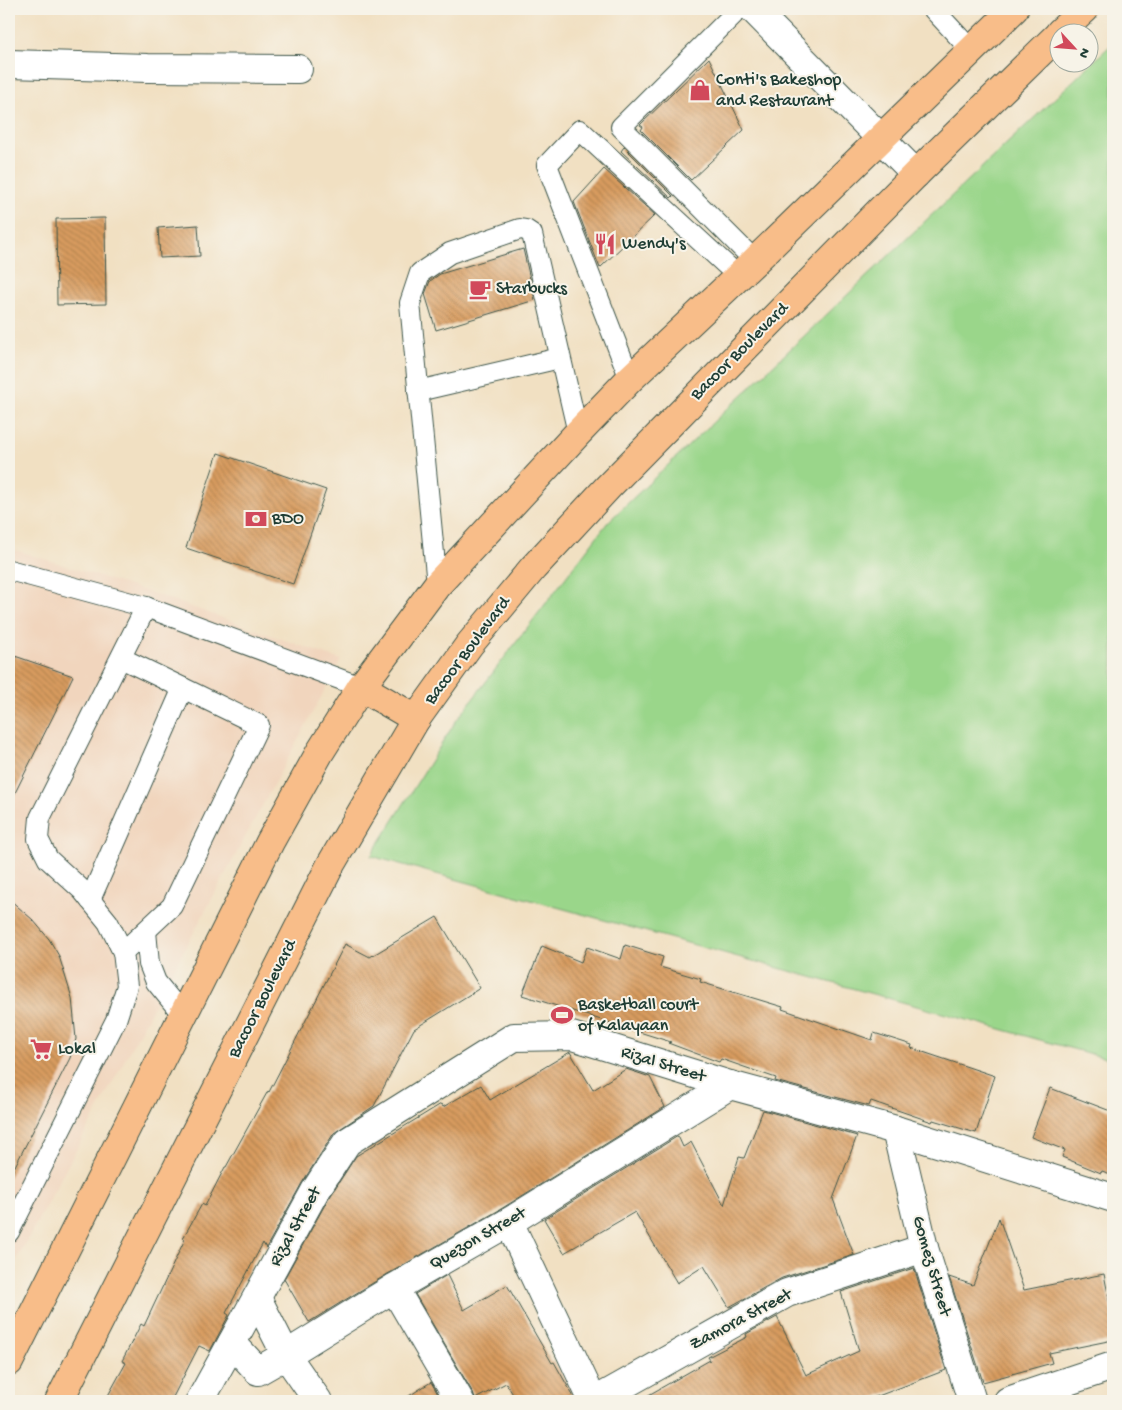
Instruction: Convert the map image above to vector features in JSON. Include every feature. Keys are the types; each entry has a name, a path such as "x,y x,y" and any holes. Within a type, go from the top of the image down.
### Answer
{"main road":[{"path":"9,1362 270,842 320,752 361,687 438,585 630,379 747,269 1014,9"},
{"name":"Bacoor Boulevard","path":"1071,22 1085,9"},
{"name":"Bacoor Boulevard","path":"59,1401 331,864 416,720 469,645 539,561 609,486 916,174 1050,43"},
{"path":"361,687 416,720"}],"street":[{"path":"753,9 916,174"},
{"path":"9,64 298,70"},
{"name":"Rizal Street","path":"200,1401 315,1191 347,1142 514,1037 572,1036 730,1085 896,1130 1113,1198"},
{"name":"Quezon Street","path":"232,1342 258,1371 394,1288 509,1222 730,1085"},
{"name":"Gomez Street","path":"896,1130 924,1248 972,1401"},
{"path":"509,1222 594,1401"},
{"name":"Zamora Street","path":"594,1401 787,1293 924,1248"},
{"path":"394,1288 460,1401"},
{"path":"257,1298 286,1355 318,1401"},
{"path":"1008,1401 1113,1366"}],"lane":[{"path":"739,9 621,128 747,269"},
{"path":"933,9 971,50"},
{"path":"630,379 547,165 580,130 747,269"},
{"path":"438,585 410,303 420,273 450,253 520,229 532,234 578,433"},
{"path":"418,391 560,358"},
{"path":"9,570 146,607 361,687"},
{"path":"9,1232 116,1020 127,986 123,952 108,922 82,890 48,859 38,839 40,818 146,607"},
{"path":"121,658 259,725 172,906 123,952"},
{"path":"90,900 183,688"},
{"path":"146,931 149,964 156,982 183,1015"}],"shaded area":[{"path":"9,548 155,594 341,660 9,1274"}],"green space":[{"path":"1113,43 1113,1060 371,856 456,721 608,522 1082,72 1100,72 1100,55"}],"building":[{"name":"Conti's Bakeshop and Restaurant","path":"709,58 744,130 691,180 641,130 643,127 640,125"},
{"path":"624,147 673,196 671,198 621,151"},
{"name":"Wendy's","path":"604,169 655,215 600,268 574,202"},
{"path":"105,218 106,304 57,305 56,219"},
{"path":"198,225 200,256 160,258 158,228"},
{"name":"Starbucks","path":"523,249 535,300 436,330 425,294 430,281 440,274"},
{"name":"BDO","path":"218,453 326,490 293,584 186,548"},
{"path":"9,654 73,676 9,805"},
{"name":"Lokal","path":"9,899 33,920 49,939 59,956 72,998 76,1039 70,1058 9,1178"},
{"path":"437,917 480,988 414,1029 374,1106 334,1133 302,1183 266,1248 263,1243 226,1313 229,1315 210,1351 199,1346 171,1401 105,1401 126,1363 122,1361 141,1324 144,1326 185,1239 183,1238 202,1204 205,1206 225,1167 269,1092 345,944 370,957"},
{"path":"625,945 663,957 660,967 701,979 700,982 783,1007 782,1009 872,1040 874,1033 912,1045 911,1048 995,1076 976,1133 933,1120 932,1122 871,1101 869,1106 775,1081 776,1078 721,1059 719,1062 668,1043 671,1042 522,995 542,946 581,962 587,947 621,959"},
{"path":"570,1052 593,1090 626,1069 650,1077 665,1107 501,1209 309,1322 284,1279 328,1199 356,1156 441,1104 443,1107 481,1085 490,1100"},
{"path":"1050,1088 1113,1112 1113,1175 1102,1171 1101,1173 1062,1157 1065,1150 1031,1137"},
{"path":"763,1110 857,1136 833,1199 854,1255 782,1278 729,1307 704,1266 677,1283 635,1212 564,1253 544,1219 678,1136 683,1147 691,1142 724,1205 739,1157 744,1158"},
{"path":"999,1218 1024,1290 1104,1274 1113,1320 1113,1340 1049,1353 1052,1363 983,1382 949,1277 973,1285"},
{"path":"914,1268 946,1370 865,1401 638,1401 710,1360 708,1357 747,1337 746,1334 777,1317 806,1375 859,1351 841,1292"},
{"path":"447,1275 464,1310 507,1285 576,1401 517,1401 506,1383 475,1399 415,1294"},
{"path":"431,1382 442,1401 401,1401"}],"place":[{"name":"Conti's Bakeshop and Restaurant","path":"700,90"},
{"name":"Wendy's","path":"605,244"},
{"name":"Starbucks","path":"480,289"},
{"name":"BDO","path":"256,519"},
{"name":"Basketball court of Kalayaan","path":"562,1015"},
{"name":"Lokal","path":"41,1049"}]}
